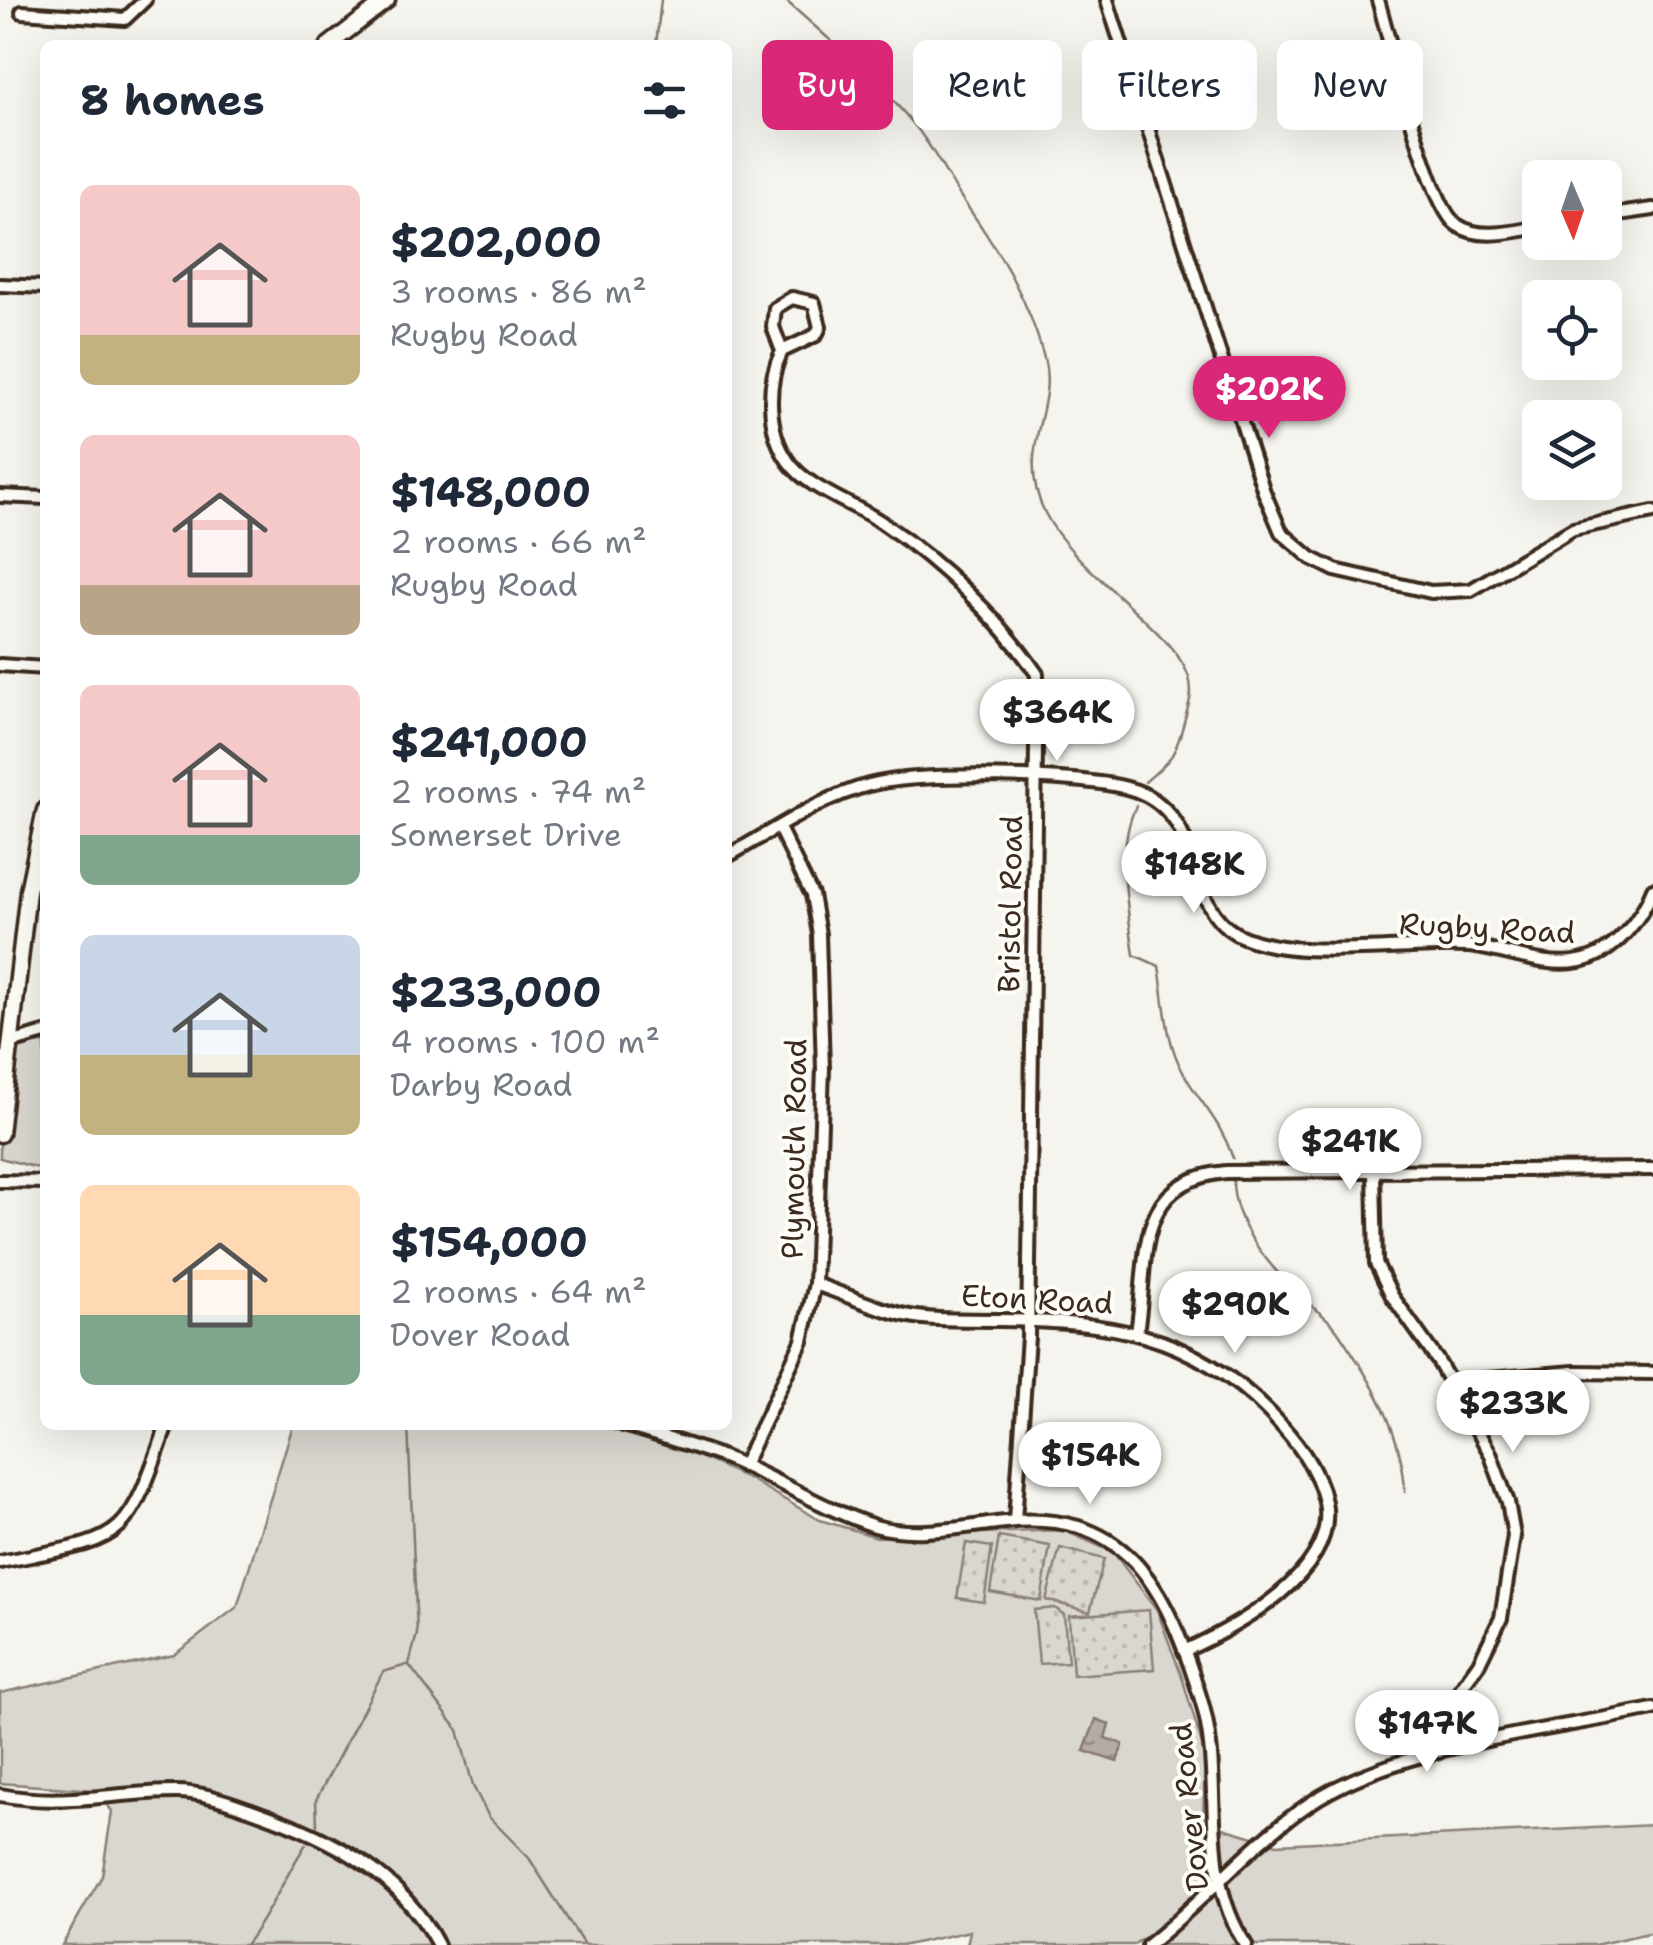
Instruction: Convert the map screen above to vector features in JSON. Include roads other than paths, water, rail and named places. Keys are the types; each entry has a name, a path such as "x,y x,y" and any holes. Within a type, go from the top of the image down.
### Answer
{"main road":[{"path":"334,40 370,5 387,0"},
{"path":"0,1134 28,891 40,834"}],"street":[{"path":"22,12 125,20 145,0"},
{"path":"1107,0 1264,492 1286,538 1335,570 1418,590 1459,592 1480,586 1573,529 1653,512"},
{"path":"1378,0 1424,156 1448,218 1466,230 1484,233 1522,229"},
{"path":"1622,214 1653,209"},
{"path":"0,285 40,287"},
{"name":"Bristol Road","path":"782,351 816,336 820,327 814,303 792,298 775,308 773,328 782,351 773,380 771,415 790,465 888,526 996,620 1037,674 1028,1320 1014,1520"},
{"path":"0,496 40,498"},
{"path":"0,665 40,668"},
{"name":"Rugby Road","path":"732,854 818,805 882,782 1036,779 1125,787 1162,806 1185,838 1216,915 1232,931 1263,946 1467,946 1540,960 1580,962 1622,938 1653,889"},
{"name":"Plymouth Road","path":"743,1466 802,1340 815,1284 823,1069 819,934 812,895 778,828"},
{"path":"10,1043 40,1034"},
{"path":"1137,1332 1148,1229 1156,1211 1178,1186 1195,1177 1226,1172 1653,1170"},
{"path":"1374,1172 1376,1263 1392,1296 1451,1382 1496,1467 1508,1502 1513,1548 1501,1618 1479,1663 1440,1718 1435,1737 1440,1752"},
{"path":"0,1181 40,1182"},
{"name":"Eton Road","path":"815,1284 916,1317 1081,1321 1137,1332 1201,1359 1259,1402 1302,1451 1325,1504 1318,1551 1296,1580 1184,1650"},
{"path":"1451,1382 1574,1372 1653,1373"},
{"path":"0,1562 89,1544 120,1529 138,1503 165,1430"},
{"name":"Dover Road","path":"638,1430 743,1466 863,1521 896,1531 1014,1520 1061,1520 1108,1538 1144,1574 1184,1650 1212,1744 1217,1886 1246,1945"},
{"path":"1148,1945 1311,1803 1385,1766 1653,1709"},
{"path":"0,1805 1,1795 68,1802 174,1792 226,1801 350,1852 400,1892 438,1945"}],"water":[{"path":"1096,1719 1109,1724 1105,1738 1123,1744 1117,1762 1084,1751"}],"waterway":[{"path":"657,40 661,0"},
{"path":"785,0 870,77 916,127 990,239 1021,296 1038,337 1047,377 1034,469 1045,513 1078,557 1165,640 1189,678 1190,700 1175,750 1145,782"},
{"path":"1136,806 1125,860 1134,955 1159,966 1177,1060 1222,1132 1233,1158"},
{"path":"1233,1181 1239,1214 1256,1245 1290,1286 1333,1325 1383,1406 1398,1448 1405,1492"},
{"path":"408,1430 417,1634 409,1664"},
{"path":"317,1825 316,1800 383,1672 407,1665"},
{"path":"409,1665 458,1730 473,1786 489,1817 529,1858 584,1945"},
{"path":"245,1945 306,1844"}]}
